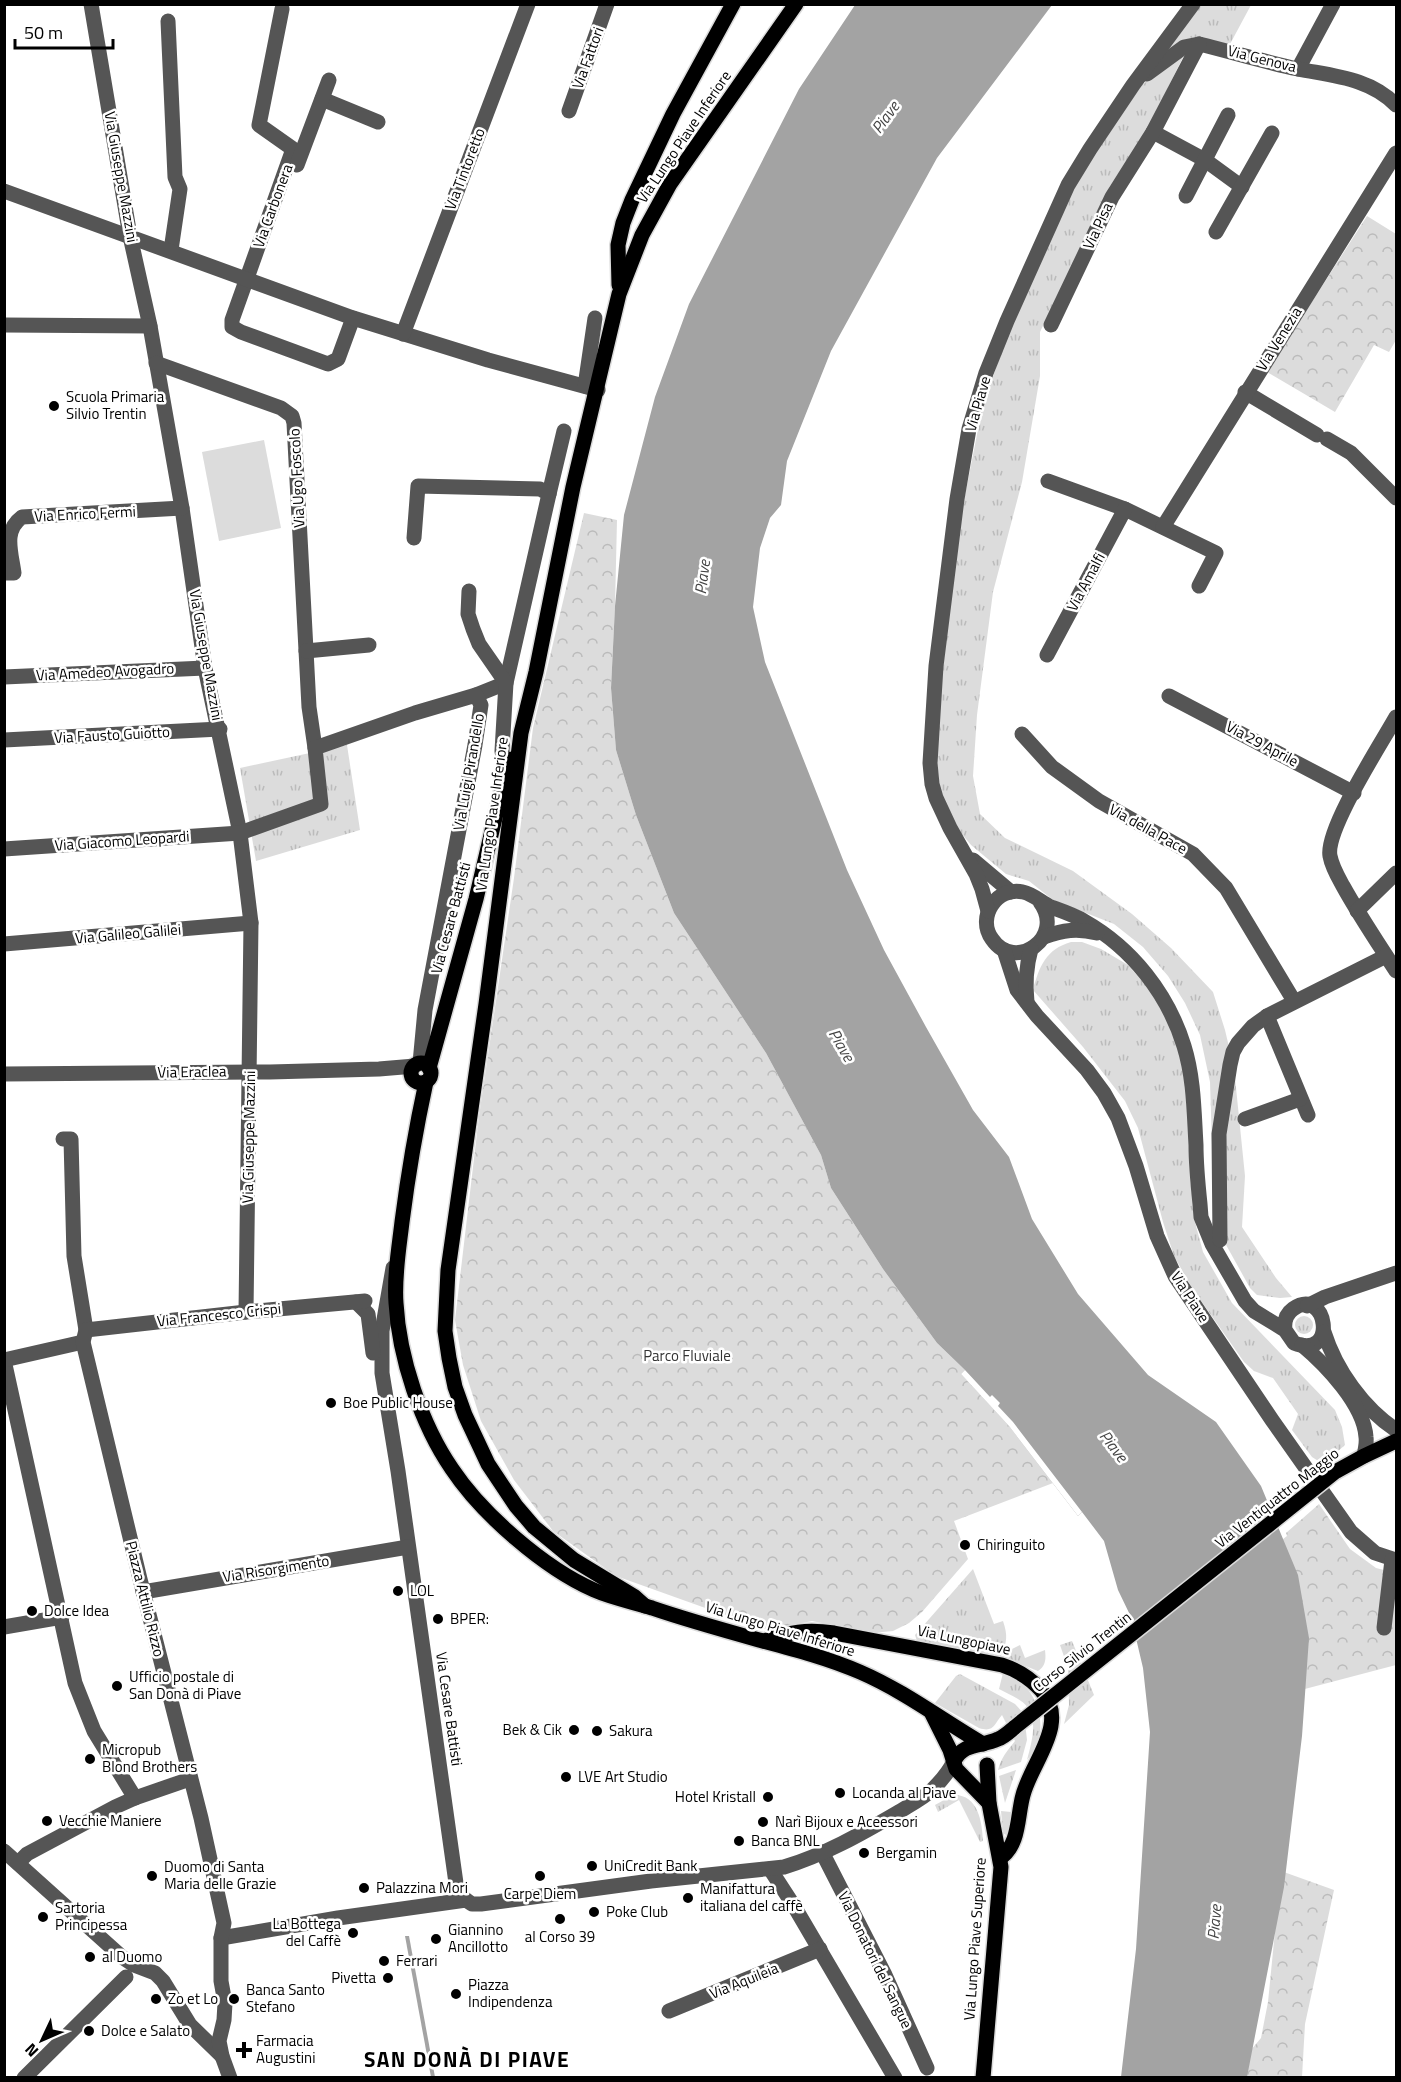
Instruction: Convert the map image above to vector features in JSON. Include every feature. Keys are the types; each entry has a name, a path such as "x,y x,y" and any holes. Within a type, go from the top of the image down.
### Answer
{"main road":[{"path":"619,294 618,245 632,200 673,114 733,4"},
{"name":"Via Lungo Piave Inferiore","path":"645,1606 635,1597 592,1573 534,1527 516,1506 488,1464 465,1415 455,1387 446,1340 445,1304 448,1270 486,1004 521,733 536,672 591,388 619,294 642,235 670,184 796,4"},
{"name":"Via Cesare Battisti","path":"398,1251 415,1136 420,1071 437,1042 506,777 521,733"},
{"name":"Via Lungo Piave Inferiore","path":"398,1251 395,1300 397,1319 406,1360 425,1422 462,1484 514,1535 554,1568 595,1591 813,1655 859,1672 896,1690 983,1744"},
{"name":"Via Ventiquattro Maggio","path":"1185,1592 1335,1473 1396,1441"},
{"name":"Corso Silvio Trentin","path":"967,1779 987,1765 991,1752 1000,1739 1185,1592"},
{"name":"Via Lungopiave","path":"764,1641 790,1632 814,1630 834,1633 1002,1665 1036,1684 1046,1695 1053,1718 1043,1750 1027,1782 1013,1841 1007,1853 1000,1858"},
{"path":"932,1714 954,1761"},
{"name":"Corso Silvio Trentin","path":"954,1761 960,1751 967,1746 1000,1739"},
{"name":"Via Lungo Piave Superiore","path":"954,1761 956,1769 989,1803"},
{"name":"Via Lungo Piave Superiore","path":"983,2078 1000,1858 989,1803 987,1765"},
{"path":"997,1839 1004,1843 1013,1841"}],"street":[{"name":"Via Giuseppe Mazzini","path":"91,4 130,236 150,326 182,508 205,668 220,729 240,833 251,923 246,1312"},
{"name":"Via Tintoretto","path":"403,334 528,4"},
{"name":"Via Fattori","path":"569,111 607,4"},
{"name":"Via Piave","path":"988,911 982,889 936,798 930,763 936,666 957,499 969,429 986,373 1007,321 1068,185 1089,149 1133,85 1193,4"},
{"path":"1298,69 1333,4"},
{"name":"Via Carbonera","path":"251,280 293,149 259,125 282,9"},
{"path":"168,21 175,177 180,189 171,250"},
{"path":"1133,85 1184,46 1199,44"},
{"name":"Via Genova","path":"1199,44 1298,69 1349,78 1380,92 1396,105"},
{"name":"Via Pisa","path":"1051,325 1112,197 1153,132 1199,44"},
{"name":"Via Carbonera","path":"329,80 251,280 232,320 232,327 328,364 338,359 353,318"},
{"path":"322,99 378,122"},
{"path":"1186,196 1228,116"},
{"path":"1153,132 1204,160 1242,187"},
{"path":"1216,232 1272,134"},
{"name":"Via Venezia","path":"1163,526 1396,153"},
{"path":"4,191 353,318 591,388 595,318"},
{"path":"4,325 150,326"},
{"name":"Via Ugo Foscolo","path":"156,363 281,408 292,417 309,707 315,748"},
{"path":"1245,392 1351,453 1396,498"},
{"name":"Via Luigi Pirandello","path":"506,777 502,751 506,683 564,431"},
{"path":"1048,481 1125,509 1216,553 1199,586"},
{"path":"414,538 418,486 540,489 549,494"},
{"name":"Via Enrico Fermi","path":"4,573 14,573 9,536 13,524 22,517 182,508"},
{"name":"Via Amalfi","path":"1047,655 1125,509"},
{"path":"469,591 468,615 479,644 506,683"},
{"path":"306,651 369,645"},
{"name":"Via Amedeo Avogadro","path":"4,677 205,668"},
{"name":"Via Luigi Pirandello","path":"315,748 506,683"},
{"name":"Via Luigi Pirandello","path":"420,1071 425,1010 481,705 476,695"},
{"name":"Via 29 Aprile","path":"1170,696 1354,793"},
{"path":"1396,717 1334,831 1330,844 1330,856 1334,869 1357,911 1396,971"},
{"name":"Via Fausto Guiotto","path":"4,740 220,729"},
{"name":"Via della Pace","path":"1022,734 1052,767 1099,801 1193,854 1226,888 1294,1001"},
{"path":"240,833 321,804 315,748"},
{"name":"Via Giacomo Leopardi","path":"4,849 240,833"},
{"name":"Via Piave","path":"963,849 983,870 1011,892"},
{"path":"1357,911 1396,873"},
{"path":"1031,949 1018,953 1004,950 988,934 986,923 988,911 997,898 1019,891 1030,894 1040,902 1084,921 1123,947 1159,992 1175,1021 1191,1079 1202,1217 1212,1244 1245,1301 1254,1311 1285,1330 1292,1341 1302,1345 1337,1381 1360,1412 1367,1439 1364,1456"},
{"path":"1028,1005 1025,987 1027,962 1031,949 1044,936 1047,927 1047,915 1040,902"},
{"name":"Via Galileo Galilei","path":"4,944 251,923"},
{"path":"1044,936 1074,929 1106,936"},
{"name":"Via Piave","path":"1004,950 1017,990 1087,1070 1104,1093 1118,1118 1136,1166 1157,1236 1175,1276 1351,1532 1375,1553 1394,1560"},
{"path":"1220,1240 1219,1134 1233,1052 1253,1026 1267,1016 1386,956"},
{"path":"1267,1016 1308,1115"},
{"name":"Via Eraclea","path":"4,1074 379,1069 420,1071"},
{"path":"1245,1119 1300,1099"},
{"name":"Piazza Attilio Rizzo","path":"63,1139 71,1139 74,1256 85,1336 143,1592 201,1818 224,1923 221,1938 221,1981 225,2014 219,2041 222,2056"},
{"name":"Via Cesare Battisti","path":"398,1251 390,1276 382,1331 382,1375 456,1883 459,1893 466,1900"},
{"path":"1240,1291 1276,1310 1301,1307 1396,1273"},
{"path":"1302,1345 1315,1342 1335,1305 1354,1288"},
{"name":"Via Francesco Crispi","path":"85,1336 246,1312 360,1301"},
{"name":"Via Cesare Battisti","path":"360,1301 368,1314 374,1362 382,1375"},
{"path":"1301,1307 1318,1311 1332,1356 1348,1381 1367,1404 1396,1430"},
{"path":"1285,1330 1286,1319 1301,1307"},
{"name":"Via Cesare Battisti","path":"382,1375 397,1319"},
{"path":"85,1336 4,1360 10,1411 62,1617 75,1683 86,1714 135,1798"},
{"name":"Via Risorgimento","path":"143,1592 408,1547"},
{"path":"1384,1628 1394,1560"},
{"path":"4,1627 62,1617"},
{"name":"Corso Silvio Trentin","path":"221,1938 326,1919 466,1900 472,1904 481,1904 651,1881 770,1869 805,1861 889,1817 930,1791 946,1774 954,1761"},
{"path":"18,1863 27,1854 135,1798 190,1779"},
{"name":"Corso Silvio Trentin","path":"930,1791 967,1779"},
{"path":"4,1851 140,1971 163,1981 190,2025 222,2056 230,2078"},
{"name":"Via Donatori del Sangue","path":"822,1852 885,1975 927,2068"},
{"path":"770,1869 820,1949 895,2078"},
{"name":"Via Aquileia","path":"669,2011 820,1949"},
{"path":"24,2078 140,1971"}],"green space":[{"path":"1200,5 1251,5 1229,46 1199,41 1154,65"},
{"path":"1186,51 1146,132 1110,186 1040,332 1040,376 1022,482 993,592 977,715 973,776 980,814 1005,838 1073,871 1132,914 1171,948 1213,992 1234,1068 1245,1176 1242,1227 1276,1278 1292,1297 1280,1298 1257,1295 1250,1288 1225,1243 1213,1176 1210,1082 1200,1035 1185,1003 1168,976 1143,947 1114,924 1053,900 1029,881 1006,874 971,845 956,827 940,791 936,750 957,536 982,409 999,359 1017,311 1066,203 1099,144 1142,85"},
{"path":"1367,216 1396,234 1396,340 1389,352 1374,345 1335,412 1267,372"},
{"path":"264,440 281,528 219,541 202,452"},
{"name":"Parco Fluviale","path":"584,513 617,520 611,688 616,750 636,815 674,913 766,1053 821,1155 831,1188 883,1269 937,1343 965,1370 961,1374 1009,1426 1053,1483 954,1521 968,1559 922,1612 909,1623 893,1631 872,1633 812,1621 767,1630 616,1576 553,1531 514,1480 481,1421 463,1365 455,1320 479,1116 514,878 533,728"},
{"path":"347,745 360,830 256,861 240,768"},
{"path":"1071,942 1082,942 1101,949 1128,965 1149,989 1164,1013 1177,1042 1187,1086 1190,1178 1196,1226 1203,1252 1232,1303 1335,1410 1342,1427 1345,1445 1323,1464 1312,1457 1292,1430 1298,1414 1273,1378 1254,1371 1244,1362 1192,1288 1174,1256 1138,1128 1125,1101 1083,1047 1033,990 1045,960 1055,949"},
{"path":"1304,1316 1310,1319 1313,1325 1310,1331 1304,1334 1298,1331 1295,1325 1298,1319"},
{"path":"1319,1504 1350,1549 1376,1568 1396,1573 1396,1665 1301,1690 1278,1543"},
{"path":"973,1569 994,1624 1003,1621 1006,1639 1001,1656 917,1641 915,1635"},
{"path":"1072,1641 1094,1695 1064,1724 1069,1705 1068,1668 1060,1645"},
{"path":"1020,1645 1025,1658 1045,1650 1045,1662 1041,1669 1038,1671 1008,1659 1012,1649"},
{"path":"1003,1673 1026,1687 1038,1710 1039,1736 1035,1749 1027,1760 1033,1734 1033,1720 1028,1708 1022,1702 999,1689"},
{"path":"960,1674 1015,1704 1024,1714 1027,1740 1021,1762 998,1770 1007,1751 1015,1741 1002,1715 993,1727 984,1729 935,1703"},
{"path":"1016,1770 1005,1803 999,1776"},
{"path":"953,1795 968,1799 977,1810 983,1841 980,1842 959,1800 938,1812 935,1805"},
{"path":"1001,1811 1011,1812 1009,1833 1006,1835 1003,1833"},
{"path":"1281,1871 1334,1890 1305,2024 1302,2077 1245,2077 1245,2057 1261,2038 1268,2002"}],"water":[{"name":"Piave","path":"855,5 1052,5 937,158 831,351 787,461 781,505 770,518 760,548 753,607 765,662 847,870 884,950 926,1027 973,1110 1009,1157 1032,1219 1078,1294 1148,1375 1216,1422 1261,1486 1298,1575 1309,1638 1302,1736 1284,1887 1247,2077 1121,2077 1136,1949 1150,1732 1143,1668 1131,1617 1118,1590 1104,1541 1082,1512 1078,1516 1009,1426 961,1374 965,1370 937,1343 883,1269 831,1188 821,1155 766,1053 674,913 636,815 616,750 611,688 615,606 624,515 655,397 689,304 799,89"},
{"path":"405,1936 409,1936 435,2077 431,2077"}],"pier":[{"path":"965,1370 990,1397 992,1395 1000,1403 998,1406 1013,1422 1082,1512 1078,1516 1009,1426 961,1374"}],"place":[{"name":"Scuola Primaria Silvio Trentin","path":"54,406"},
{"name":"Boe Public House","path":"331,1403"},
{"name":"Chiringuito","path":"965,1545"},
{"name":"LOL","path":"398,1591"},
{"name":"Dolce Idea","path":"32,1611"},
{"name":"BPER:","path":"438,1619"},
{"name":"Ufficio postale di San Donà di Piave","path":"117,1686"},
{"name":"Bek & Cik","path":"574,1730"},
{"name":"Sakura","path":"597,1731"},
{"name":"Micropub Blond Brothers","path":"90,1759"},
{"name":"LVE Art Studio","path":"566,1777"},
{"name":"Locanda al Piave","path":"840,1793"},
{"name":"Hotel Kristall","path":"768,1797"},
{"name":"Vecchie Maniere","path":"47,1821"},
{"name":"Narì Bijoux e Aceessori","path":"763,1822"},
{"name":"Banca BNL","path":"739,1841"},
{"name":"Bergamin","path":"864,1853"},
{"name":"UniCredit Bank","path":"592,1866"},
{"name":"Duomo di Santa Maria delle Grazie","path":"152,1876"},
{"name":"Carpe Diem","path":"540,1876"},
{"name":"Palazzina Mori","path":"364,1888"},
{"name":"Manifattura italiana del caffè","path":"688,1898"},
{"name":"Poke Club","path":"594,1912"},
{"name":"Sartoria Principessa","path":"43,1917"},
{"name":"al Corso 39","path":"560,1919"},
{"name":"La Bottega del Caffè","path":"353,1933"},
{"name":"Giannino Ancillotto","path":"436,1939"},
{"name":"al Duomo","path":"90,1957"},
{"name":"Ferrari","path":"384,1961"},
{"name":"Pivetta","path":"388,1978"},
{"name":"Piazza Indipendenza","path":"456,1994"},
{"name":"Zo et Lo","path":"156,1999"},
{"name":"Banca Santo Stefano","path":"234,1999"},
{"name":"Dolce e Salato","path":"89,2031"},
{"name":"Farmacia Augustini","path":"244,2050"}],"district":[{"name":"SAN DONÀ DI PIAVE","path":"467,2060"}]}
